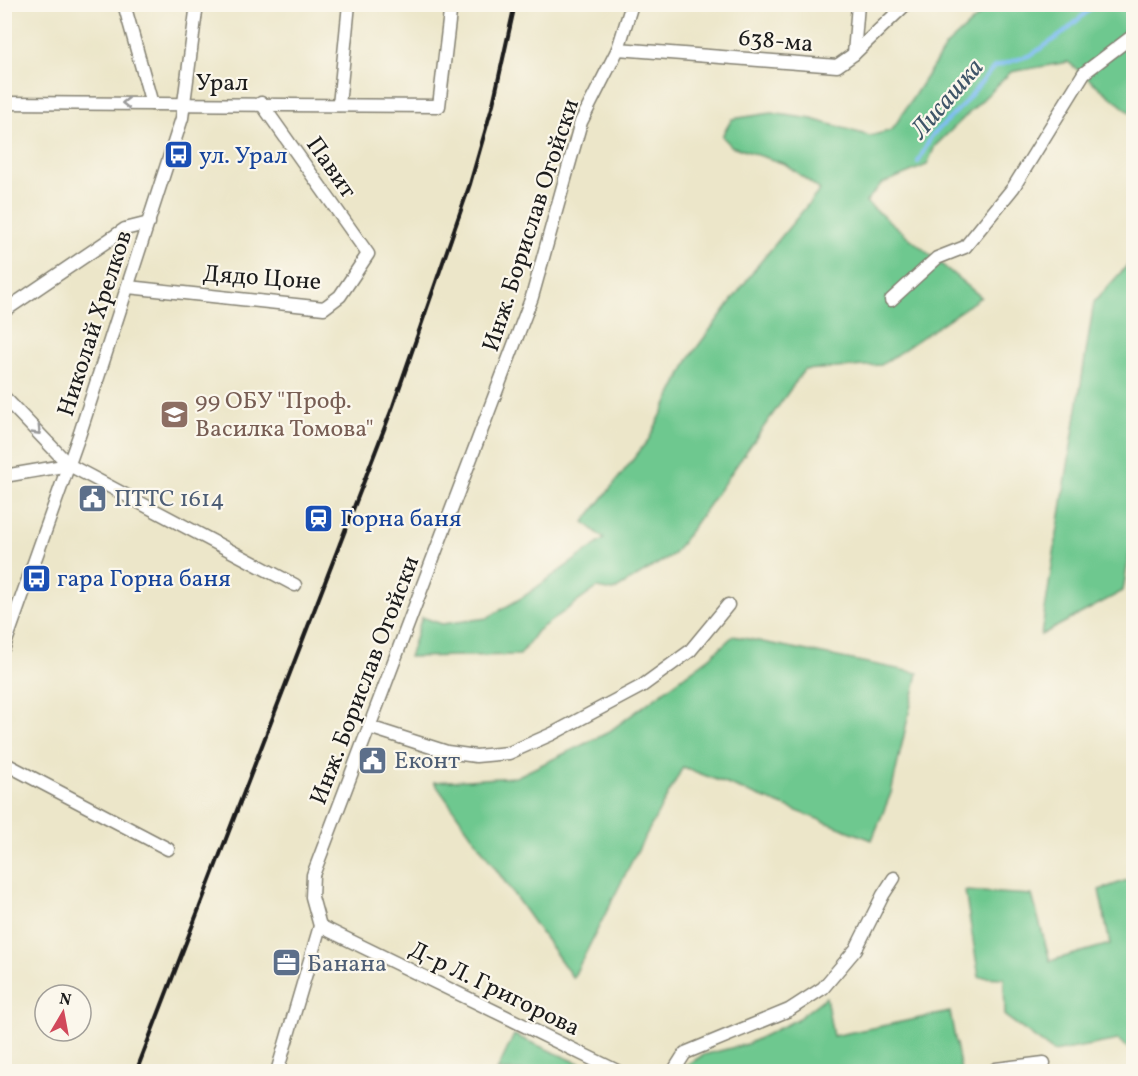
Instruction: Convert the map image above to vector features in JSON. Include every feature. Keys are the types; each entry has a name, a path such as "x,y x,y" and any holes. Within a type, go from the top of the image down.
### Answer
{"street":[{"path":"124,4 152,104"},
{"name":"Николай Хрелков","path":"4,647 69,465 149,224 185,104 197,4"},
{"path":"339,105 349,4"},
{"name":"Урал","path":"4,103 439,106 451,4"},
{"name":"Инж. Борислав Огойски","path":"321,926 312,897 313,875 532,297 581,122 618,49 632,4"},
{"path":"854,54 858,4"},
{"name":"638-ма","path":"618,49 837,66 854,54 906,4"},
{"path":"891,300 937,258 965,247 1013,188 1084,73 1134,35"},
{"name":"Павит","path":"261,104 368,254"},
{"path":"4,311 125,229 149,224"},
{"name":"Дядо Цоне","path":"128,287 324,308 340,296 368,254"},
{"path":"4,397 69,465 296,585"},
{"path":"4,476 69,465"},
{"path":"369,728 447,752 476,756 509,753 552,734 642,686 690,651 728,605"},
{"path":"4,763 168,849"},
{"path":"672,1071 685,1053 789,1010 823,988 856,949 894,878"},
{"path":"277,1071 321,926"},
{"name":"Д-р Л. Григорова","path":"321,926 619,1071"},
{"path":"991,1071 1044,1063"}],"green space":[{"path":"991,5 1133,5 1133,115 1068,62 1011,72 935,146 927,165 881,184 866,202 981,297 881,365 804,370 674,554 613,591 597,588 537,631 520,655 409,657 422,617 442,624 487,618 523,597 604,539 584,522 649,439 690,357 758,265 820,190 785,164 731,146 722,136 732,119 771,113 812,119 870,136 892,130 946,46"},
{"path":"1133,259 1134,527 1123,591 1041,635 1094,302"},
{"path":"733,636 918,673 891,793 872,840 683,767 633,859 573,978 434,782 516,777 607,733 710,657"},
{"path":"1133,878 1133,1051 1118,1040 1054,1052 1005,1016 1004,978 979,977 965,891 1032,895 1050,961 1110,944 1099,890"},
{"path":"826,997 833,1036 950,1012 961,1071 684,1071 687,1065 703,1055 747,1044 796,1020"},
{"path":"514,1035 597,1071 497,1071"}],"waterway":[{"name":"Лисашка","path":"918,162 931,137 960,108 994,67 1031,55 1062,34 1096,4"}],"railway":[{"path":"136,1072 393,406 470,184 493,104 515,4"}],"place":[{"name":"ул. Урал","path":"178,155"},
{"name":"99 ОБУ \"Проф. Василка Томова\"","path":"174,414"},
{"name":"ПТТС 1614","path":"93,498"},
{"name":"Горна баня","path":"319,518"},
{"name":"гара Горна баня","path":"36,578"},
{"name":"Еконт","path":"373,760"},
{"name":"Банана","path":"286,963"}]}
